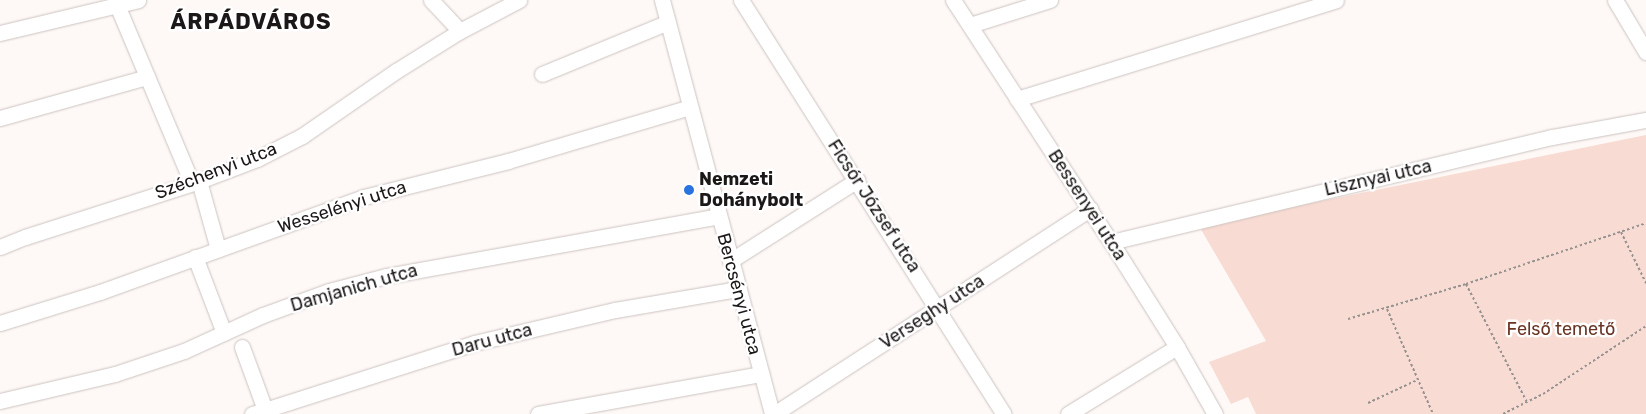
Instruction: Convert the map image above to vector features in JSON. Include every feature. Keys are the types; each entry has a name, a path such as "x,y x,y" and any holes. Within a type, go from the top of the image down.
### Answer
{"street":[{"path":"0,33 138,0"},
{"path":"431,0 460,31"},
{"name":"Széchenyi utca","path":"0,247 25,236 195,182 257,159 302,136 396,71 460,31 519,0"},
{"name":"Bercsényi utca","path":"662,0 730,261 773,414"},
{"name":"Ficsór József utca","path":"741,0 938,307 1004,414"},
{"name":"Bessenyei utca","path":"953,0 1111,242 1177,347 1215,414"},
{"path":"970,26 1050,0"},
{"path":"1017,99 1336,0"},
{"path":"1615,0 1646,52"},
{"path":"117,5 147,77 195,182 218,249"},
{"path":"542,74 668,22"},
{"path":"0,118 147,77"},
{"name":"Wesselényi utca","path":"0,323 100,292 364,196 508,161 690,107"},
{"name":"Lisznyai utca","path":"1111,242 1552,137 1646,120"},
{"path":"730,261 857,180"},
{"name":"Verseghy utca","path":"773,414 1090,209"},
{"name":"Damjanich utca","path":"0,401 115,374 184,350 264,315 329,291 386,276 718,216"},
{"path":"195,257 224,333"},
{"name":"Daru utca","path":"268,411 474,343 615,310 738,289"},
{"path":"242,347 268,411"},
{"path":"1068,414 1177,347"},
{"path":"538,414 761,374"}],"path":[{"path":"1348,320 1466,284 1646,223"},
{"path":"1621,232 1646,283"},
{"path":"1466,284 1527,402"},
{"path":"1387,309 1433,414"},
{"path":"1502,414 1527,402 1646,326"},
{"path":"1368,403 1417,380"}],"green space":[{"name":"Felső temető","path":"1646,135 1646,414 1256,414 1248,397 1231,404 1209,362 1266,341 1199,226"}],"place":[{"name":"Nemzeti Dohánybolt","path":"689,190"}],"district":[{"name":"ÁRPÁDVÁROS","path":"251,22"}]}
